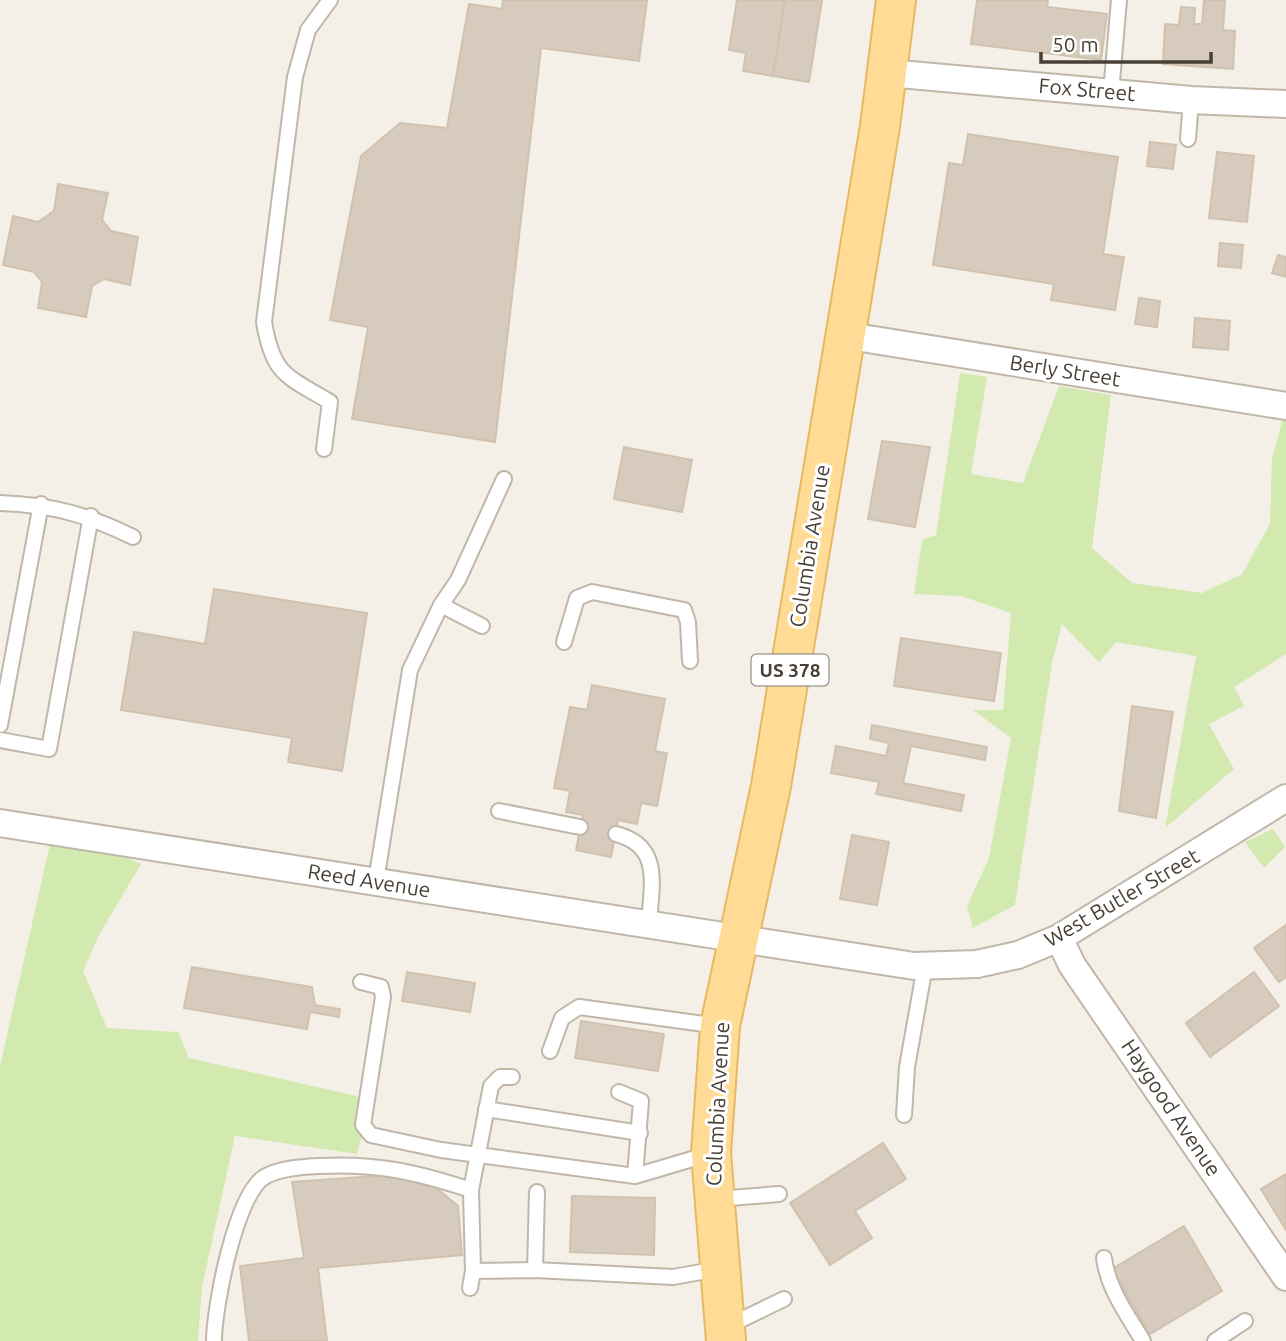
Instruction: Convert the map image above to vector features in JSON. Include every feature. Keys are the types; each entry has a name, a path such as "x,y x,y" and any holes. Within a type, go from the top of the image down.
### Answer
{"main road":[{"name":"Columbia Avenue","path":"725,1334 712,1199 711,1153 720,1026 773,774 888,73 896,0"}],"street":[{"name":"Fox Street","path":"888,73 1191,100 1286,104"},
{"name":"Berly Street","path":"844,335 1286,405"},
{"name":"West Butler Street","path":"737,938 925,966 977,964 1018,955 1059,938 1286,798"},
{"name":"Reed Avenue","path":"0,823 737,938"},
{"name":"Haygood Avenue","path":"1059,938 1072,965 1286,1277"}],"lane":[{"path":"324,449 330,402 276,366 268,347 264,322 295,77 308,30 330,0"},
{"path":"1111,92 1119,0"},
{"path":"1188,139 1191,100"},
{"path":"376,881 410,670 441,605 458,580 504,479"},
{"path":"0,503 41,504 91,516 133,537"},
{"path":"0,725 41,504"},
{"path":"0,740 50,749 91,516"},
{"path":"564,642 577,598 592,592 684,610 690,662"},
{"path":"441,605 482,626"},
{"path":"499,811 580,827"},
{"path":"616,834 633,839 649,858 649,924"},
{"path":"904,1115 907,1067 925,966"},
{"path":"361,982 381,987 383,997 363,1125 371,1135 476,1155 635,1176 711,1153"},
{"path":"550,1051 562,1018 579,1007 720,1026"},
{"path":"470,1288 473,1271 471,1190 476,1155 491,1086 500,1077 512,1077"},
{"path":"619,1092 641,1101 635,1176"},
{"path":"486,1109 640,1133"},
{"path":"214,1341 220,1284 233,1238 251,1191 265,1176 296,1167 361,1163 405,1170 471,1190"},
{"path":"535,1270 537,1192"},
{"path":"712,1199 779,1194"},
{"path":"1104,1258 1106,1273 1115,1295 1143,1341"},
{"path":"473,1271 535,1270 673,1277 719,1269"},
{"path":"725,1334 784,1299"},
{"path":"1215,1341 1245,1321"}],"green space":[{"path":"960,373 987,377 971,474 1023,483 1059,386 1111,395 1092,548 1132,583 1202,593 1242,574 1270,524 1272,459 1286,406 1286,654 1234,687 1244,706 1209,724 1234,769 1165,828 1196,656 1116,642 1099,662 1062,624 1052,663 1015,905 973,928 967,906 989,858 1011,738 973,710 1003,710 1011,613 961,596 914,594 922,540 936,535"},
{"path":"1273,829 1285,847 1264,868 1245,842"},
{"path":"50,844 121,855 141,864 99,935 83,971 107,1028 178,1032 189,1058 357,1096 362,1135 357,1154 235,1136 202,1287 198,1341 0,1341 0,1066"}],"building":[{"path":"503,0 647,0 639,61 541,48 495,442 352,419 368,327 330,320 361,156 400,123 447,128 469,4 502,9"},
{"path":"737,0 785,0 773,76 743,71 746,53 729,50"},
{"path":"785,0 822,0 809,82 773,76"},
{"path":"977,0 1048,0 1047,7 1107,14 1101,60 971,44"},
{"path":"1204,0 1225,0 1223,30 1235,31 1233,69 1163,64 1165,24 1179,25 1181,7 1195,8 1194,24 1202,24"},
{"path":"968,134 1118,157 1103,254 1124,257 1115,310 1051,300 1054,284 933,265 949,163 963,165"},
{"path":"1150,142 1176,145 1173,169 1147,166"},
{"path":"1217,152 1254,156 1247,222 1209,218"},
{"path":"58,184 108,193 102,220 111,231 138,237 130,285 104,279 92,286 86,317 38,308 42,282 34,272 3,265 13,216 38,222 54,211"},
{"path":"1220,243 1243,245 1241,268 1218,266"},
{"path":"1278,255 1286,257 1286,277 1272,273"},
{"path":"1139,298 1160,301 1157,327 1135,324"},
{"path":"1195,318 1230,321 1228,350 1193,347"},
{"path":"882,441 930,447 915,527 868,519"},
{"path":"624,447 692,460 682,512 614,499"},
{"path":"214,589 367,613 342,771 288,762 292,738 121,710 134,632 205,644"},
{"path":"901,638 1001,653 994,701 894,686"},
{"path":"592,685 665,699 655,751 667,753 657,806 641,803 637,824 618,820 611,857 576,850 583,815 566,812 570,791 554,788 570,707 587,710"},
{"path":"1132,706 1173,712 1156,818 1119,811"},
{"path":"872,725 987,747 985,760 911,746 903,783 964,795 961,811 876,794 879,782 831,773 836,746 886,756 889,743 870,739"},
{"path":"852,835 889,842 877,905 840,899"},
{"path":"1286,925 1286,977 1279,982 1254,948"},
{"path":"192,967 312,987 315,1005 340,1009 339,1017 310,1012 307,1029 184,1008"},
{"path":"407,972 475,983 470,1012 402,1001"},
{"path":"1254,972 1279,1006 1210,1057 1186,1023"},
{"path":"581,1021 664,1034 658,1071 575,1058"},
{"path":"883,1143 906,1179 855,1211 872,1238 830,1265 790,1203"},
{"path":"1286,1174 1286,1230 1261,1189"},
{"path":"389,1175 434,1186 458,1206 462,1255 318,1268 327,1341 249,1341 240,1266 304,1258 292,1182"},
{"path":"572,1196 655,1198 654,1255 570,1252"},
{"path":"1184,1226 1222,1291 1150,1334 1112,1269"}]}
